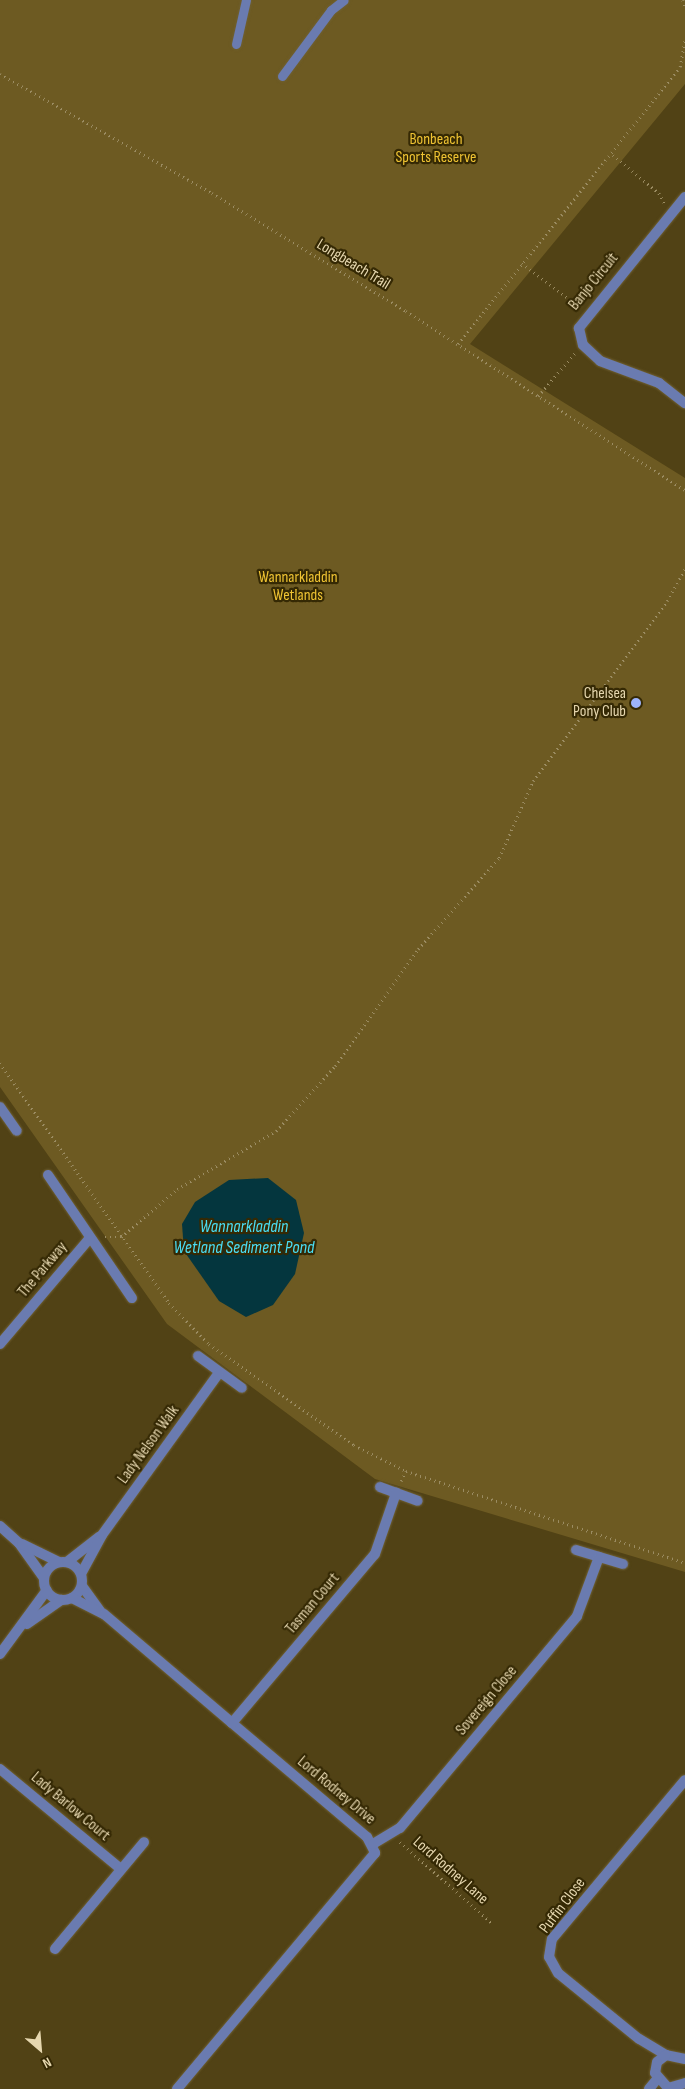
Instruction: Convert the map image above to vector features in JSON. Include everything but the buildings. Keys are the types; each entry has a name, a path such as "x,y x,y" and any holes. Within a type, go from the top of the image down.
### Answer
{"street":[{"name":"Banjo Circuit","path":"582,344 578,328 587,313 678,210 685,197"},
{"path":"582,344 608,366 659,383 685,403"},
{"path":"0,1107 17,1131"},
{"name":"The Parkway","path":"48,1176 132,1298"},
{"name":"The Parkway","path":"0,1344 90,1238"},
{"path":"198,1356 242,1388"},
{"name":"Lady Nelson Walk","path":"82,1574 102,1535 220,1373"},
{"path":"380,1487 418,1501"},
{"name":"Tasman Court","path":"232,1723 375,1554 396,1493"},
{"path":"0,1526 19,1543 44,1578 47,1590 61,1600"},
{"name":"Lady Nelson Walk","path":"63,1562 102,1535"},
{"path":"19,1543 63,1562 82,1574 82,1586 72,1598 61,1600 22,1627"},
{"path":"576,1550 623,1564"},
{"name":"Sovereign Close","path":"373,1844 392,1835 577,1616 599,1557"},
{"path":"44,1578 63,1562"},
{"name":"Lord Rodney Drive","path":"82,1586 104,1614 373,1844 373,1860 177,2089"},
{"path":"0,1654 22,1627 47,1590"},
{"name":"Lord Rodney Drive","path":"72,1598 104,1614"},
{"name":"Lady Barlow Court","path":"0,1769 120,1869"},
{"name":"Puffin Close","path":"666,2055 639,2039 558,1973 549,1957 552,1939 685,1780"},
{"path":"55,1949 144,1842"},
{"name":"Puffin Close","path":"639,2039 658,2062"},
{"path":"649,2089 657,2079 658,2062 666,2055 683,2055"},
{"path":"657,2079 667,2088 684,2084"}],"lane":[{"path":"236,44 246,0"},
{"path":"282,76 331,10 344,0"}],"path":[{"path":"683,0 685,7"},
{"path":"458,344 522,263 613,154 680,67 685,38"},
{"name":"Longbeach Trail","path":"0,74 212,193 458,344 685,490"},
{"path":"613,154 678,210"},
{"path":"522,263 587,313"},
{"path":"538,396 582,344"},
{"path":"121,1237 178,1189 276,1131 335,1066 418,949 499,858 533,781 667,601 685,568"},
{"path":"0,1063 169,1303 209,1344 354,1444 439,1485 685,1563"},
{"name":"Lord Rodney Lane","path":"392,1835 493,1924"}],"green space":[{"name":"Wannarkladdin Wetlands","path":"0,0 685,0 685,84 470,344 685,478 685,1572 375,1479 167,1324 0,1087"}],"water":[{"name":"Wannarkladdin Wetland Sediment Pond","path":"268,1178 296,1200 304,1233 295,1274 273,1305 246,1317 219,1301 184,1251 182,1224 195,1202 229,1180"}],"place":[{"name":"Chelsea Pony Club","path":"636,703"}],"park label":[{"name":"Bonbeach Sports Reserve","path":"436,149"}]}
